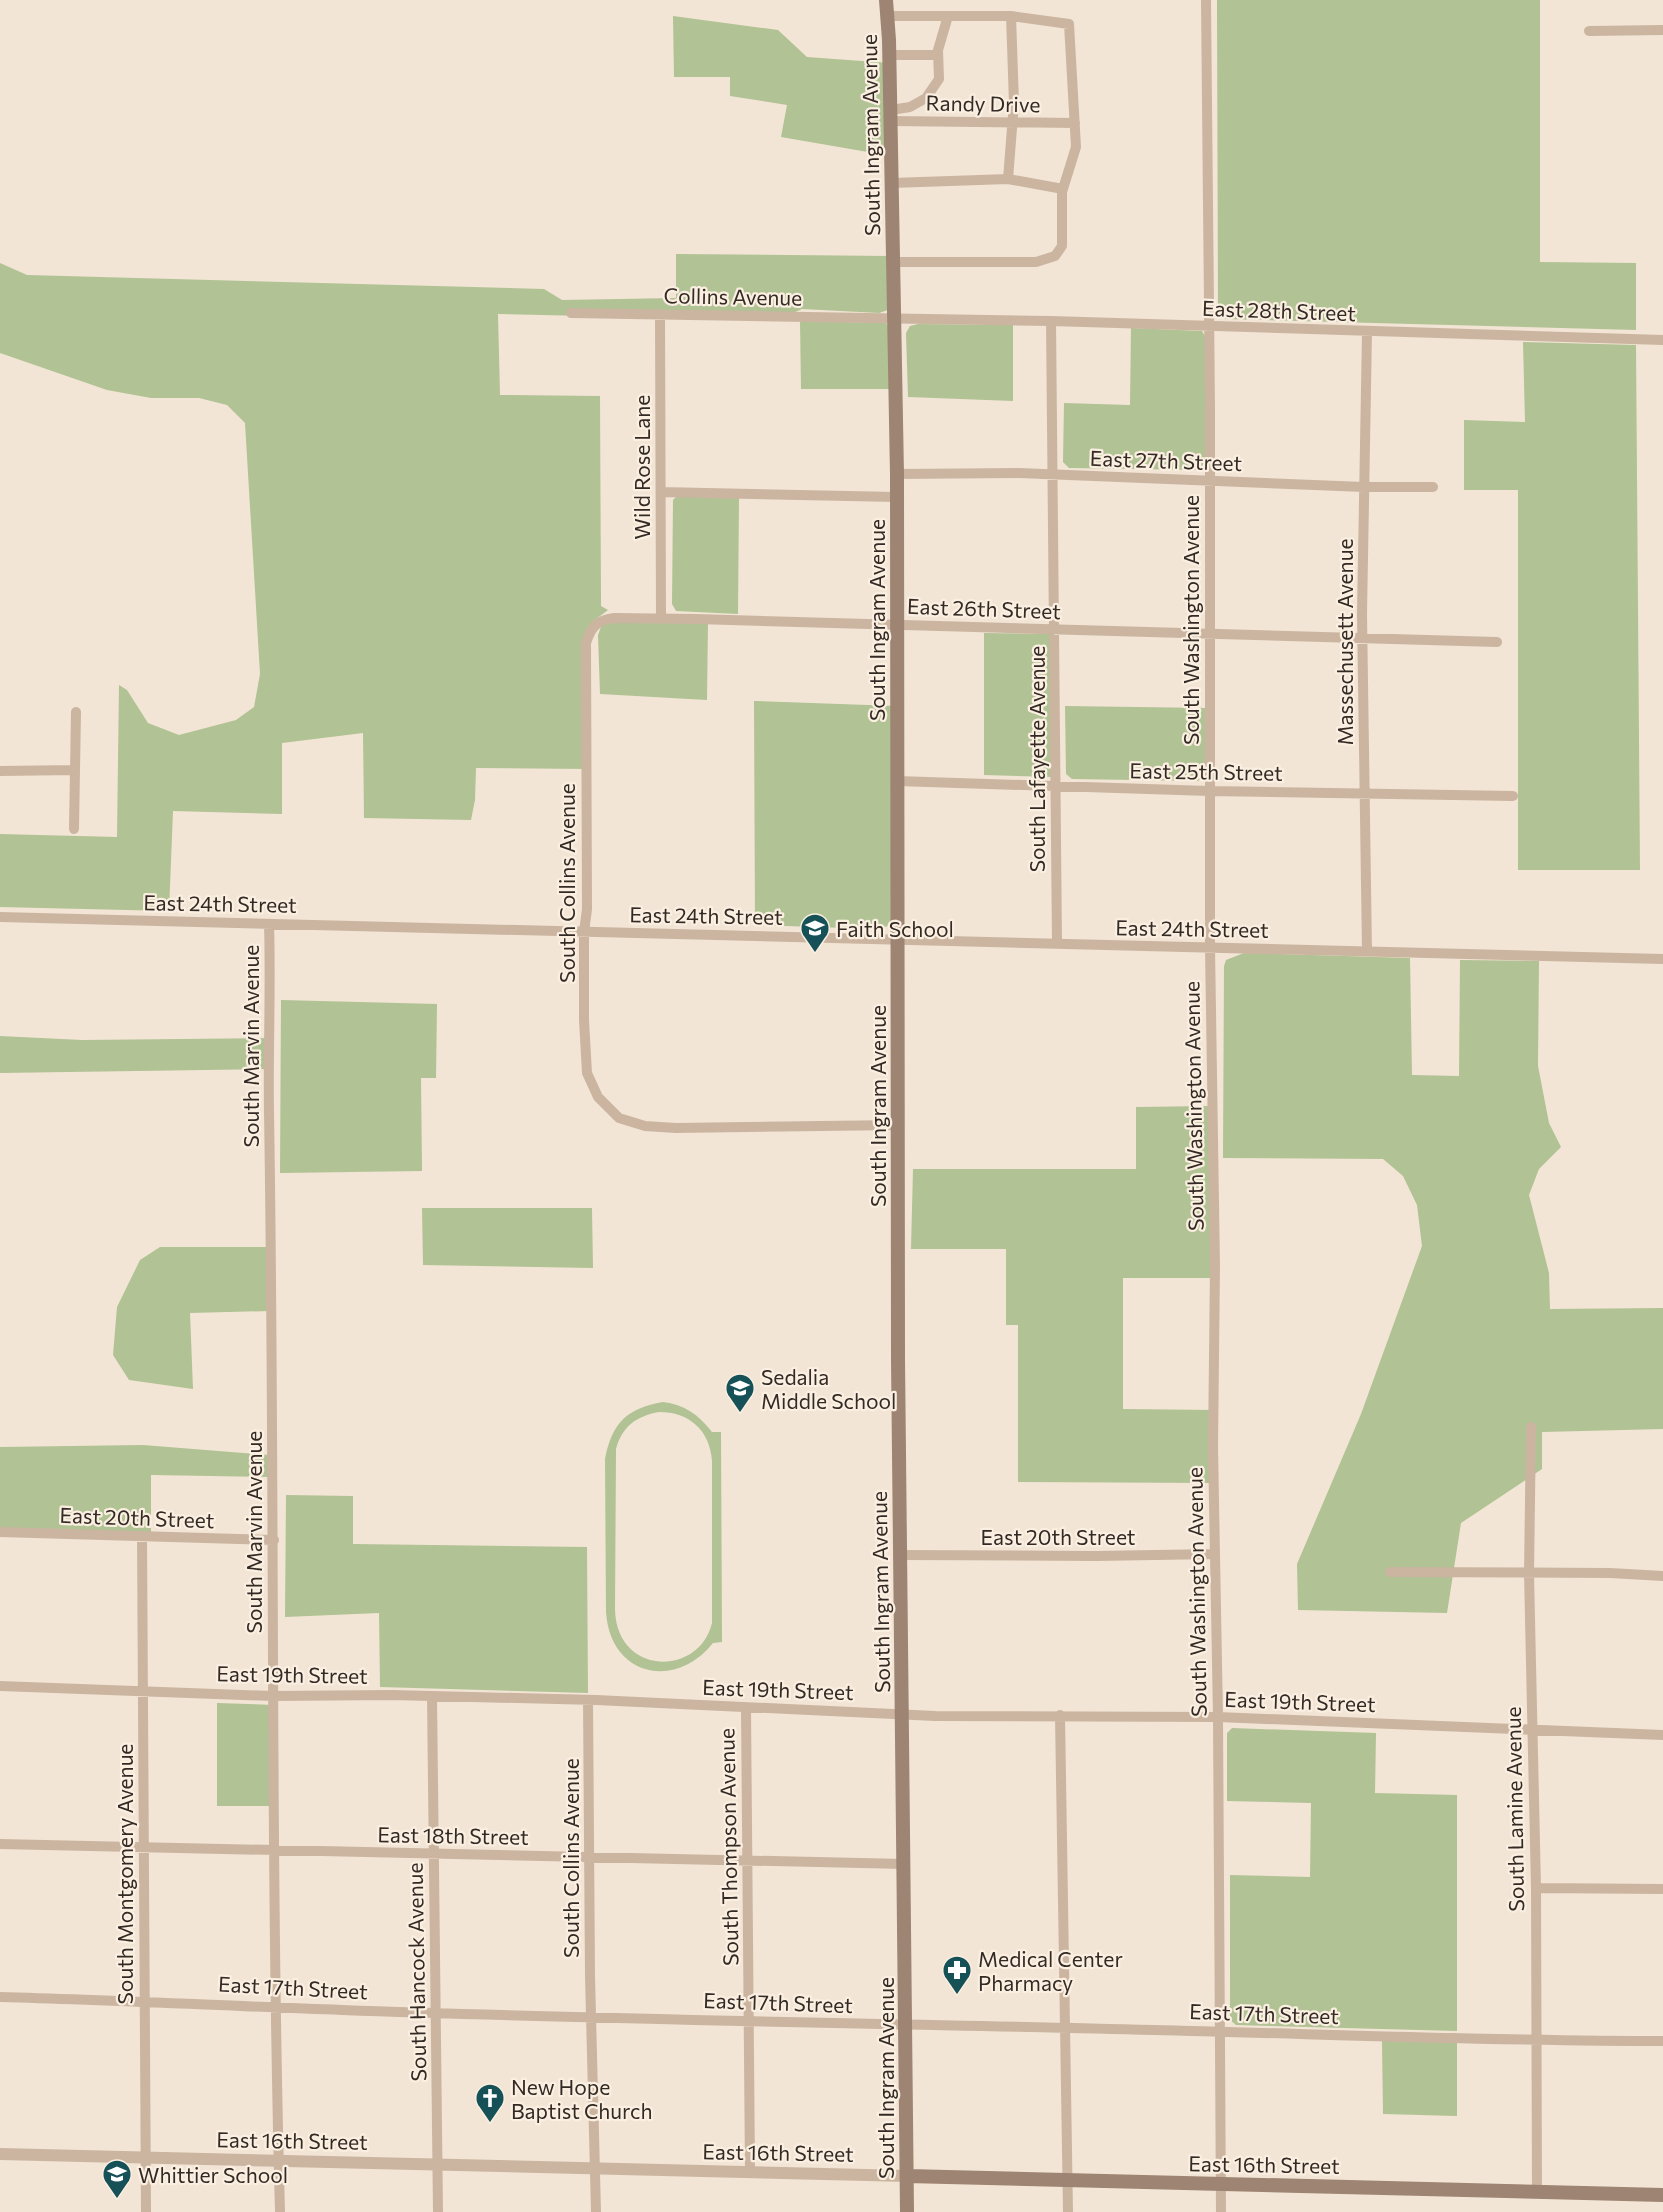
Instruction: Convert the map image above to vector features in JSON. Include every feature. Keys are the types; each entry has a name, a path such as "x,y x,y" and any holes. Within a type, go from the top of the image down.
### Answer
{"main road":[{"name":"South Ingram Avenue","path":"886,0 890,55 897,474 900,1555 907,2212"},
{"name":"East 16th Street","path":"907,2176 1663,2195"}],"street":[{"name":"South Washington Avenue","path":"1206,0 1210,481 1210,947 1215,1266 1213,1447 1218,1717 1221,2212"},
{"path":"888,16 1011,16 1069,24 1076,147 1063,189 1062,246 1055,256 1036,262 893,262"},
{"path":"891,116 926,98 939,79 938,55 948,16"},
{"path":"1008,179 1013,123 1011,16"},
{"path":"1589,31 1663,30"},
{"path":"890,55 938,55"},
{"name":"Randy Drive","path":"891,116 1013,123 1075,123"},
{"path":"892,183 1008,179 1063,189"},
{"name":"Collins Avenue","path":"572,313 894,318"},
{"name":"Wild Rose Lane","path":"660,315 661,618"},
{"name":"East 28th Street","path":"894,318 1663,340"},
{"name":"South Lafayette Avenue","path":"1051,321 1057,944"},
{"name":"Massechusett Avenue","path":"1367,332 1362,638 1367,951"},
{"name":"East 27th Street","path":"897,474 1053,475 1364,487 1433,487"},
{"path":"661,492 897,497"},
{"name":"East 26th Street","path":"586,746 586,643 589,632 601,620 661,618 1497,642"},
{"path":"74,829 76,712"},
{"name":"South Collins Avenue","path":"586,746 587,909 584,932 584,1020 587,1072 598,1097 619,1118 645,1126 676,1128 899,1125"},
{"path":"0,771 75,770"},
{"name":"East 25th Street","path":"897,781 1209,791 1513,796"},
{"name":"East 24th Street","path":"0,917 1663,959"},
{"name":"South Marvin Avenue","path":"269,924 274,1540 272,1696 275,1850 274,2006 280,2212"},
{"name":"South Lamine Avenue","path":"1531,1427 1529,1573 1536,1888 1537,2192"},
{"name":"East 20th Street","path":"0,1532 274,1540"},
{"name":"South Montgomery Avenue","path":"142,1536 146,2212"},
{"name":"East 20th Street","path":"900,1555 1215,1554"},
{"path":"1390,1572 1610,1573 1663,1576"},
{"name":"East 19th Street","path":"0,1686 272,1696 432,1696 588,1700 935,1716 1218,1717 1663,1735"},
{"name":"South Hancock Avenue","path":"432,1696 438,2212"},
{"name":"South Collins Avenue","path":"588,1700 592,2016"},
{"name":"South Thompson Avenue","path":"746,1708 750,2172"},
{"path":"1060,1715 1068,2212"},
{"name":"East 18th Street","path":"0,1844 905,1864"},
{"path":"1536,1888 1663,1889"},
{"name":"East 17th Street","path":"0,1997 144,2000 436,2013 1064,2027 1536,2041 1663,2041"},
{"path":"592,2016 596,2212"},
{"name":"East 16th Street","path":"0,2154 907,2176"}],"green space":[{"path":"1217,0 1540,0 1540,262 1636,263 1636,330 1225,319 1218,313"},
{"path":"673,16 778,30 807,57 889,63 891,156 781,137 787,105 730,96 730,77 674,77"},
{"path":"676,254 891,256 888,310 879,313 802,309 793,313 587,316 498,314 500,395 600,396 601,606 608,610 592,622 587,640 589,769 476,768 475,800 471,820 364,818 363,733 282,743 282,814 173,811 169,911 0,907 0,834 117,837 119,685 127,690 148,723 179,735 236,720 254,707 260,674 245,423 227,405 199,398 151,398 107,390 0,353 0,263 27,275 544,289 562,300 676,298"},
{"path":"800,321 886,323 893,330 893,389 801,389"},
{"path":"918,324 1013,325 1013,401 908,397 906,333 910,326"},
{"path":"1131,328 1202,331 1206,338 1207,466 1201,470 1069,468 1063,462 1064,403 1130,405"},
{"path":"1523,342 1636,345 1640,870 1518,870 1518,490 1464,490 1464,420 1525,422"},
{"path":"677,496 739,497 738,614 676,611 672,604 673,500"},
{"path":"614,619 708,622 707,700 600,694 598,635 602,624"},
{"path":"984,633 1054,634 1053,777 984,775"},
{"path":"754,701 896,706 895,920 888,926 877,929 755,925"},
{"path":"1065,706 1206,708 1205,775 1198,781 1072,779 1066,774"},
{"path":"1244,953 1410,958 1412,1075 1459,1076 1460,960 1539,961 1538,1066 1549,1123 1561,1147 1539,1169 1529,1195 1549,1273 1550,1309 1663,1308 1663,1429 1542,1432 1542,1469 1461,1523 1447,1613 1298,1610 1297,1564 1361,1414 1422,1246 1417,1205 1403,1176 1383,1159 1223,1158 1224,966 1226,960"},
{"path":"281,1000 437,1004 436,1078 421,1078 422,1171 280,1173"},
{"path":"0,1036 82,1040 268,1038 270,1069 0,1073"},
{"path":"1210,1106 1212,1278 1123,1278 1123,1409 1214,1410 1214,1483 1018,1482 1018,1325 1006,1325 1006,1249 911,1249 913,1169 1136,1169 1136,1107"},
{"path":"422,1208 592,1208 593,1268 423,1265"},
{"path":"160,1247 270,1247 269,1311 190,1313 193,1389 129,1380 113,1355 117,1307 140,1260"},
{"path":"663,1402 678,1405 702,1420 712,1432 721,1432 722,1642 713,1643 698,1658 681,1667 664,1671 647,1670 632,1663 619,1651 610,1634 606,1612 605,1459 612,1436 623,1419 640,1408","holes":["659,1412 680,1415 696,1425 707,1440 710,1450 712,1461 712,1623 704,1641 692,1653 676,1660 659,1662 643,1657 629,1647 619,1632 615,1610 616,1449 622,1434 631,1424 643,1416"]},
{"path":"143,1445 270,1455 270,1477 151,1475 151,1535 0,1529 0,1447"},
{"path":"286,1495 353,1496 353,1544 587,1547 588,1693 380,1687 379,1613 285,1617"},
{"path":"217,1703 274,1705 273,1806 217,1806"},
{"path":"1232,1728 1376,1733 1375,1793 1457,1795 1457,2031 1236,2025 1230,2020 1230,1875 1310,1877 1311,1803 1227,1801 1227,1733"},
{"path":"1382,2041 1457,2041 1457,2116 1383,2114"}],"place":[{"name":"Faith School","path":"815,954"},
{"name":"Sedalia Middle School","path":"740,1414"},
{"name":"Medical Center Pharmacy","path":"957,1996"},
{"name":"New Hope Baptist Church","path":"490,2124"},
{"name":"Whittier School","path":"117,2200"}]}
